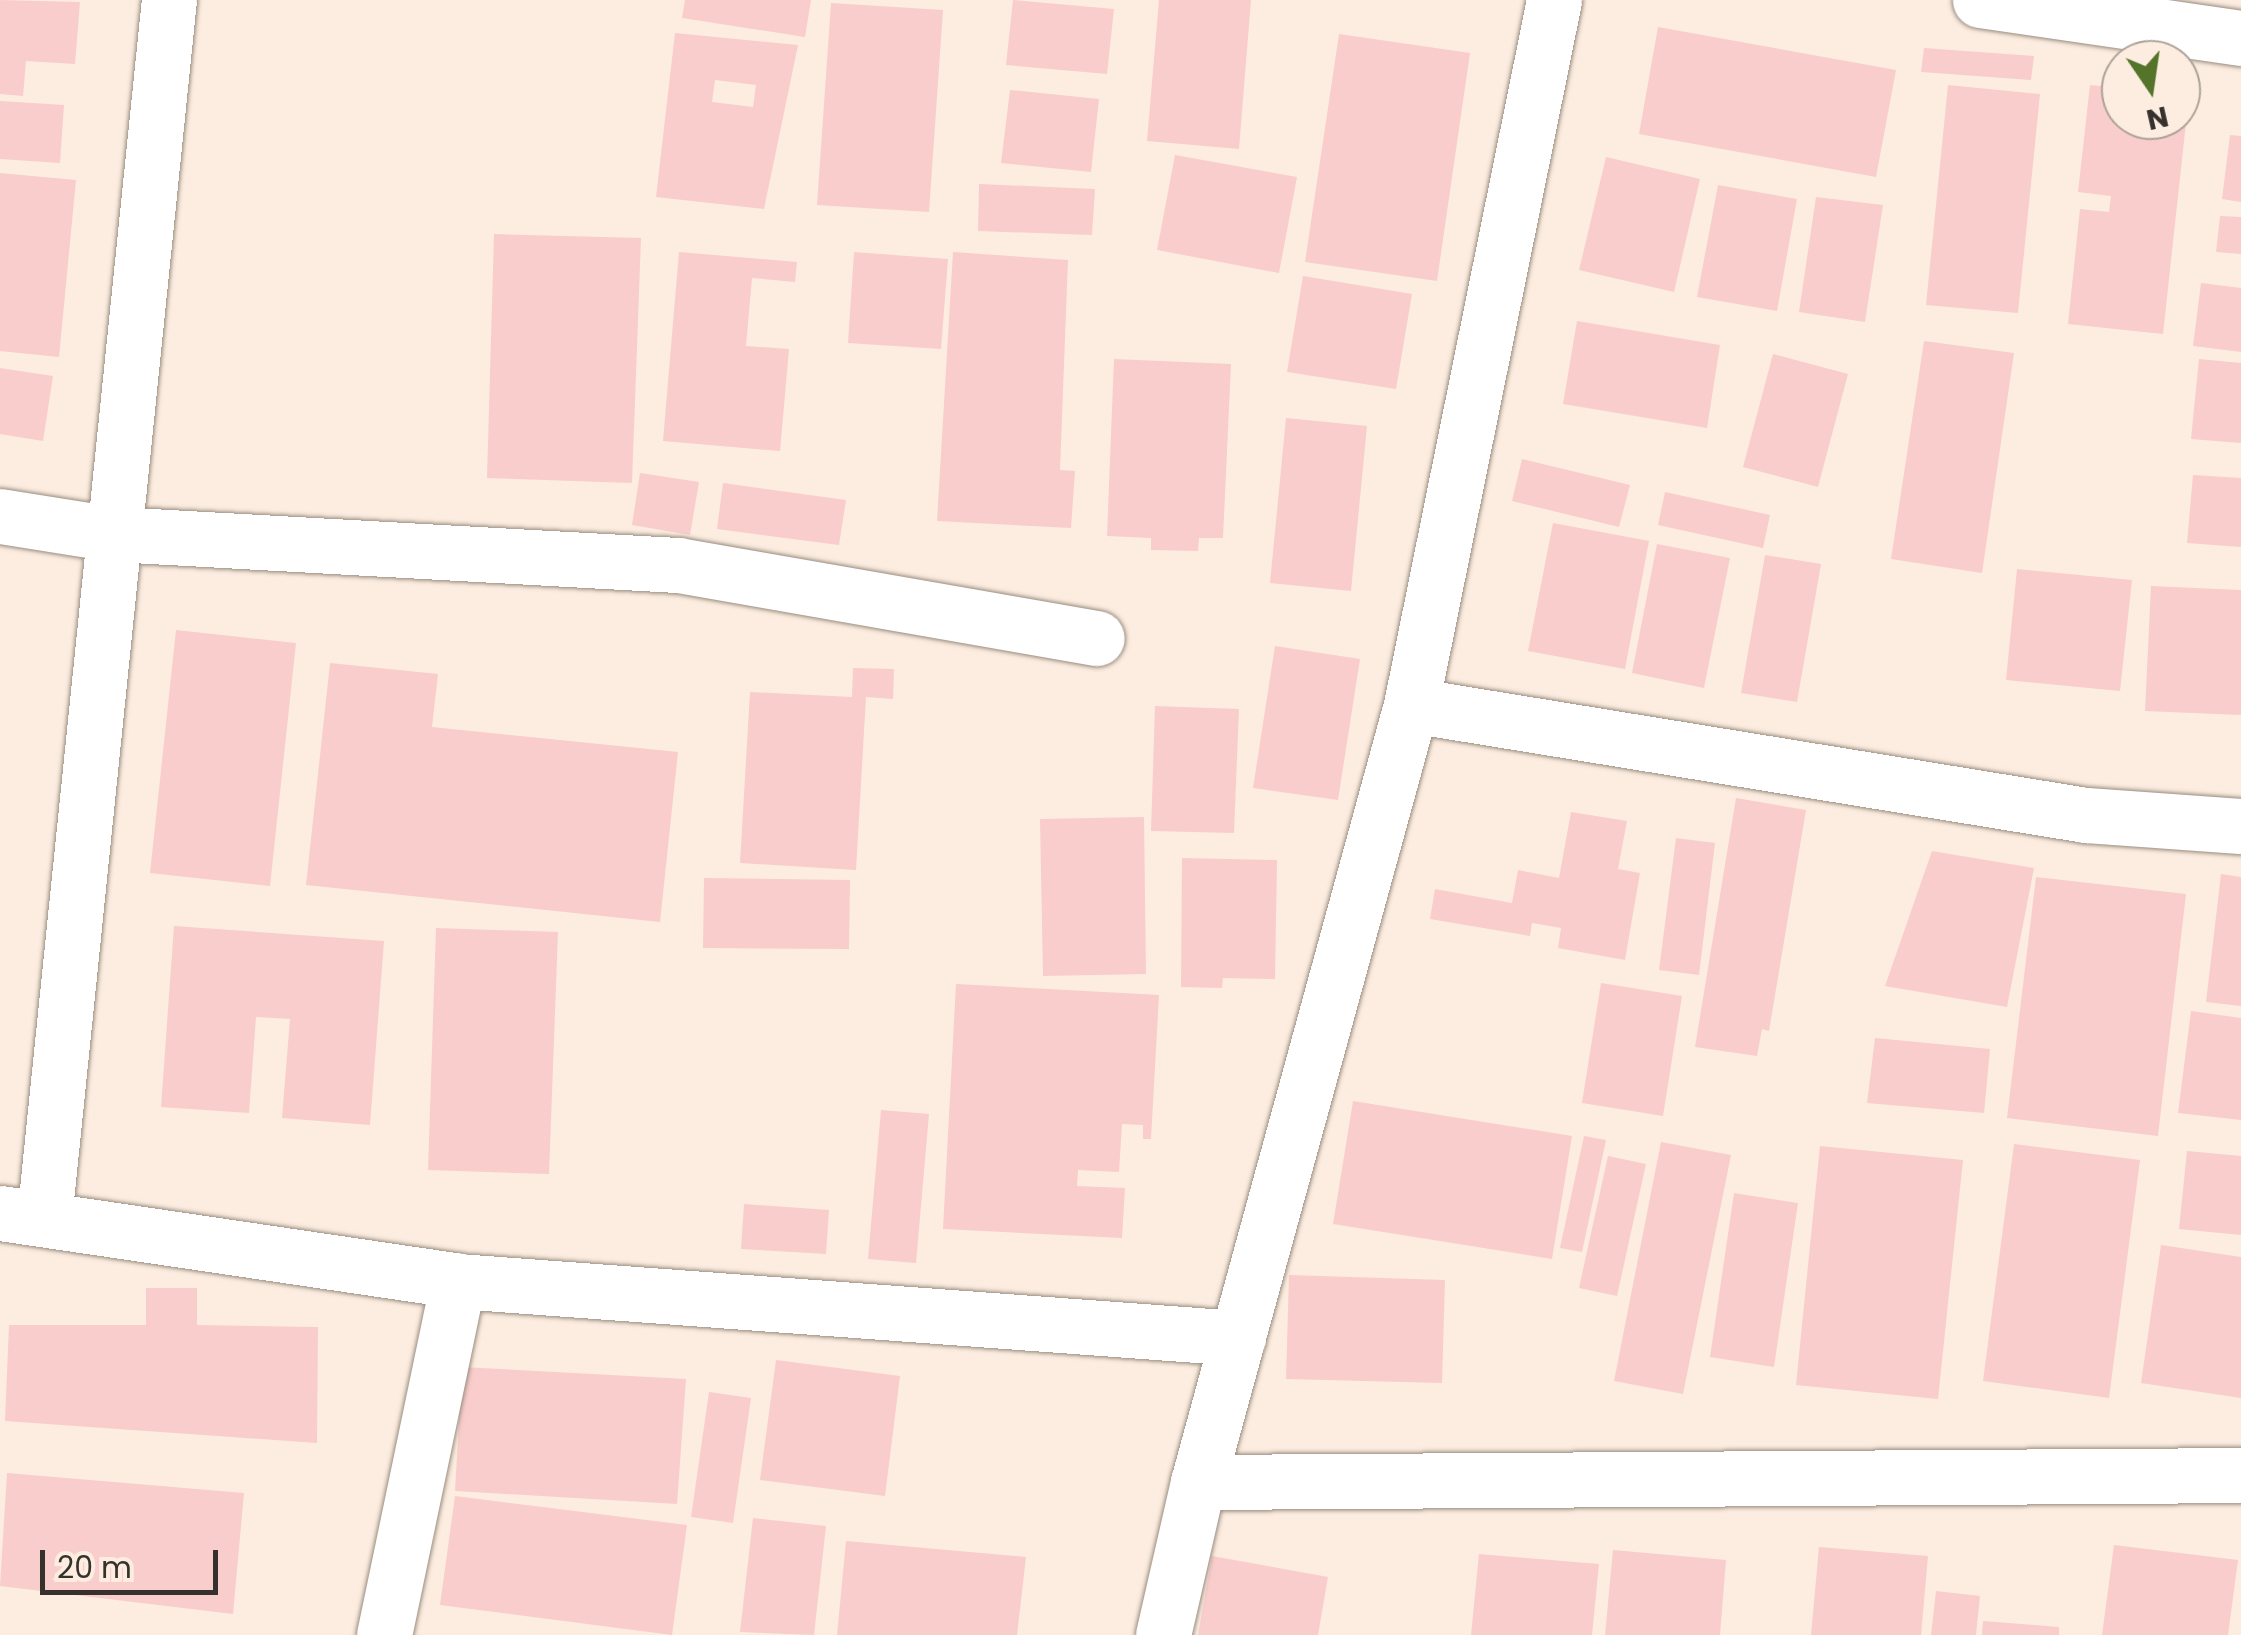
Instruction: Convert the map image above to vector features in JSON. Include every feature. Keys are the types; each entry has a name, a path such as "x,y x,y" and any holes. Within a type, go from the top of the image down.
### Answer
{"street":[{"path":"169,0 114,534 22,1216 458,1281 1238,1338"},
{"path":"1163,1635 1198,1482 1410,705 1554,0"},
{"path":"1980,0 2241,38"},
{"path":"0,516 114,534 678,564 1097,638"},
{"path":"1410,705 2086,815 2241,826"},
{"path":"384,1635 458,1281"},
{"path":"1198,1482 2241,1475"}],"building":[{"path":"0,0 80,2 75,64 26,61 23,96 0,94"},
{"path":"685,0 811,0 805,37 682,18"},
{"path":"1013,0 1114,9 1107,74 1006,65"},
{"path":"1159,0 1251,0 1239,149 1147,141"},
{"path":"831,3 943,10 929,212 817,205"},
{"path":"1658,27 1896,70 1876,177 1639,134"},
{"path":"675,33 798,45 764,209 656,197","holes":["715,80 756,85 753,107 712,102"]},
{"path":"1339,34 1470,53 1437,281 1305,262"},
{"path":"1924,48 2034,56 2031,80 1921,72"},
{"path":"1948,85 2040,94 2018,313 1926,305"},
{"path":"2090,85 2101,86 2101,140 2184,140 2163,334 2068,324 2080,209 2109,212 2111,196 2078,192"},
{"path":"1010,90 1099,99 1091,172 1001,163"},
{"path":"0,101 64,105 60,163 0,159"},
{"path":"2230,135 2241,136 2241,202 2222,199"},
{"path":"1175,155 1297,177 1279,273 1157,250"},
{"path":"1606,157 1700,179 1674,292 1579,270"},
{"path":"0,173 76,180 59,357 0,351"},
{"path":"979,184 1095,189 1092,235 978,231"},
{"path":"1718,185 1797,199 1777,311 1697,297"},
{"path":"1816,197 1883,205 1865,322 1799,312"},
{"path":"2220,216 2241,217 2241,254 2216,252"},
{"path":"494,234 641,238 632,483 487,478"},
{"path":"679,252 797,262 795,282 752,278 746,346 789,349 780,451 663,441"},
{"path":"854,252 948,259 941,349 848,343"},
{"path":"953,252 1068,260 1060,470 1075,471 1071,528 937,521"},
{"path":"1303,276 1412,294 1396,389 1287,372"},
{"path":"2201,283 2241,288 2241,352 2193,346"},
{"path":"1577,321 1720,345 1707,428 1563,404"},
{"path":"1924,341 2014,353 1982,573 1891,559"},
{"path":"1773,354 1848,374 1818,487 1743,467"},
{"path":"1114,359 1231,364 1223,538 1199,538 1198,551 1151,550 1151,538 1107,536"},
{"path":"2199,359 2241,363 2241,443 2191,439"},
{"path":"0,368 53,376 43,441 0,434"},
{"path":"1286,418 1367,426 1351,591 1270,583"},
{"path":"1522,459 1630,485 1619,527 1512,501"},
{"path":"640,473 699,482 690,535 632,525"},
{"path":"2193,475 2241,478 2241,547 2187,543"},
{"path":"723,483 846,500 839,545 717,529"},
{"path":"1665,492 1770,515 1763,548 1658,525"},
{"path":"1553,523 1649,541 1625,669 1528,651"},
{"path":"1657,544 1730,558 1704,688 1632,673"},
{"path":"1765,555 1821,564 1797,702 1741,693"},
{"path":"2017,569 2132,580 2120,691 2006,680"},
{"path":"2151,586 2241,590 2241,715 2145,711"},
{"path":"176,630 296,643 270,886 150,873"},
{"path":"1275,646 1360,659 1338,800 1253,788"},
{"path":"330,663 438,674 432,727 678,752 660,922 306,885"},
{"path":"853,668 894,669 893,699 866,697 856,870 740,863 750,692 852,697"},
{"path":"1155,706 1239,709 1234,833 1151,831"},
{"path":"1736,798 1806,810 1769,1031 1762,1029 1757,1056 1695,1047"},
{"path":"1571,812 1627,821 1618,869 1640,873 1625,960 1558,948 1561,928 1532,923 1530,936 1430,919 1435,889 1512,903 1518,870 1559,878"},
{"path":"1144,817 1146,974 1043,976 1040,819"},
{"path":"1676,838 1715,843 1699,975 1659,970"},
{"path":"1932,851 2034,868 2007,1007 1885,986"},
{"path":"1182,858 1277,860 1275,979 1223,978 1222,988 1181,987"},
{"path":"2221,874 2241,877 2241,1006 2206,1002"},
{"path":"2036,877 2186,894 2158,1136 2007,1118"},
{"path":"704,878 850,880 849,949 703,948"},
{"path":"174,926 384,941 370,1125 282,1118 290,1019 256,1017 249,1113 161,1107"},
{"path":"436,928 558,932 549,1174 428,1170"},
{"path":"1601,983 1682,996 1663,1116 1582,1103"},
{"path":"956,984 1159,995 1151,1139 1143,1139 1143,1125 1122,1124 1119,1172 1078,1170 1077,1186 1125,1188 1122,1238 943,1229"},
{"path":"2191,1011 2241,1018 2241,1120 2178,1113"},
{"path":"1875,1038 1990,1049 1984,1113 1867,1103"},
{"path":"1353,1101 1572,1136 1552,1259 1333,1224"},
{"path":"881,1110 929,1114 916,1263 868,1259"},
{"path":"1584,1136 1606,1140 1582,1252 1560,1248"},
{"path":"1661,1142 1731,1155 1683,1394 1614,1381"},
{"path":"2014,1144 2140,1160 2109,1398 1983,1381"},
{"path":"1820,1146 1963,1160 1938,1399 1796,1385"},
{"path":"2187,1151 2241,1156 2241,1235 2179,1229"},
{"path":"1608,1156 1646,1164 1617,1296 1579,1288"},
{"path":"1734,1193 1798,1203 1774,1367 1710,1357"},
{"path":"744,1204 829,1210 826,1254 741,1249"},
{"path":"2161,1245 2241,1257 2241,1398 2141,1383"},
{"path":"1289,1275 1445,1280 1442,1383 1286,1379"},
{"path":"146,1288 197,1288 197,1325 318,1327 317,1443 5,1421 9,1325 146,1325"},
{"path":"776,1360 900,1376 885,1496 760,1480"},
{"path":"462,1367 686,1379 677,1504 455,1491"},
{"path":"709,1392 751,1398 733,1523 691,1517"},
{"path":"7,1473 244,1493 233,1614 0,1586"},
{"path":"455,1496 687,1525 672,1635 440,1605"},
{"path":"753,1518 826,1526 814,1635 740,1632"},
{"path":"846,1541 1026,1557 1017,1635 837,1635"},
{"path":"2114,1545 2238,1560 2228,1635 2102,1635"},
{"path":"1819,1547 1928,1556 1921,1635 1811,1635"},
{"path":"1613,1550 1726,1560 1720,1635 1605,1635"},
{"path":"1479,1554 1599,1564 1592,1635 1471,1635"},
{"path":"1212,1556 1328,1577 1318,1635 1198,1635"},
{"path":"1936,1591 1980,1596 1976,1635 1931,1635"},
{"path":"1983,1621 2059,1627 2059,1635 1982,1635"}]}
